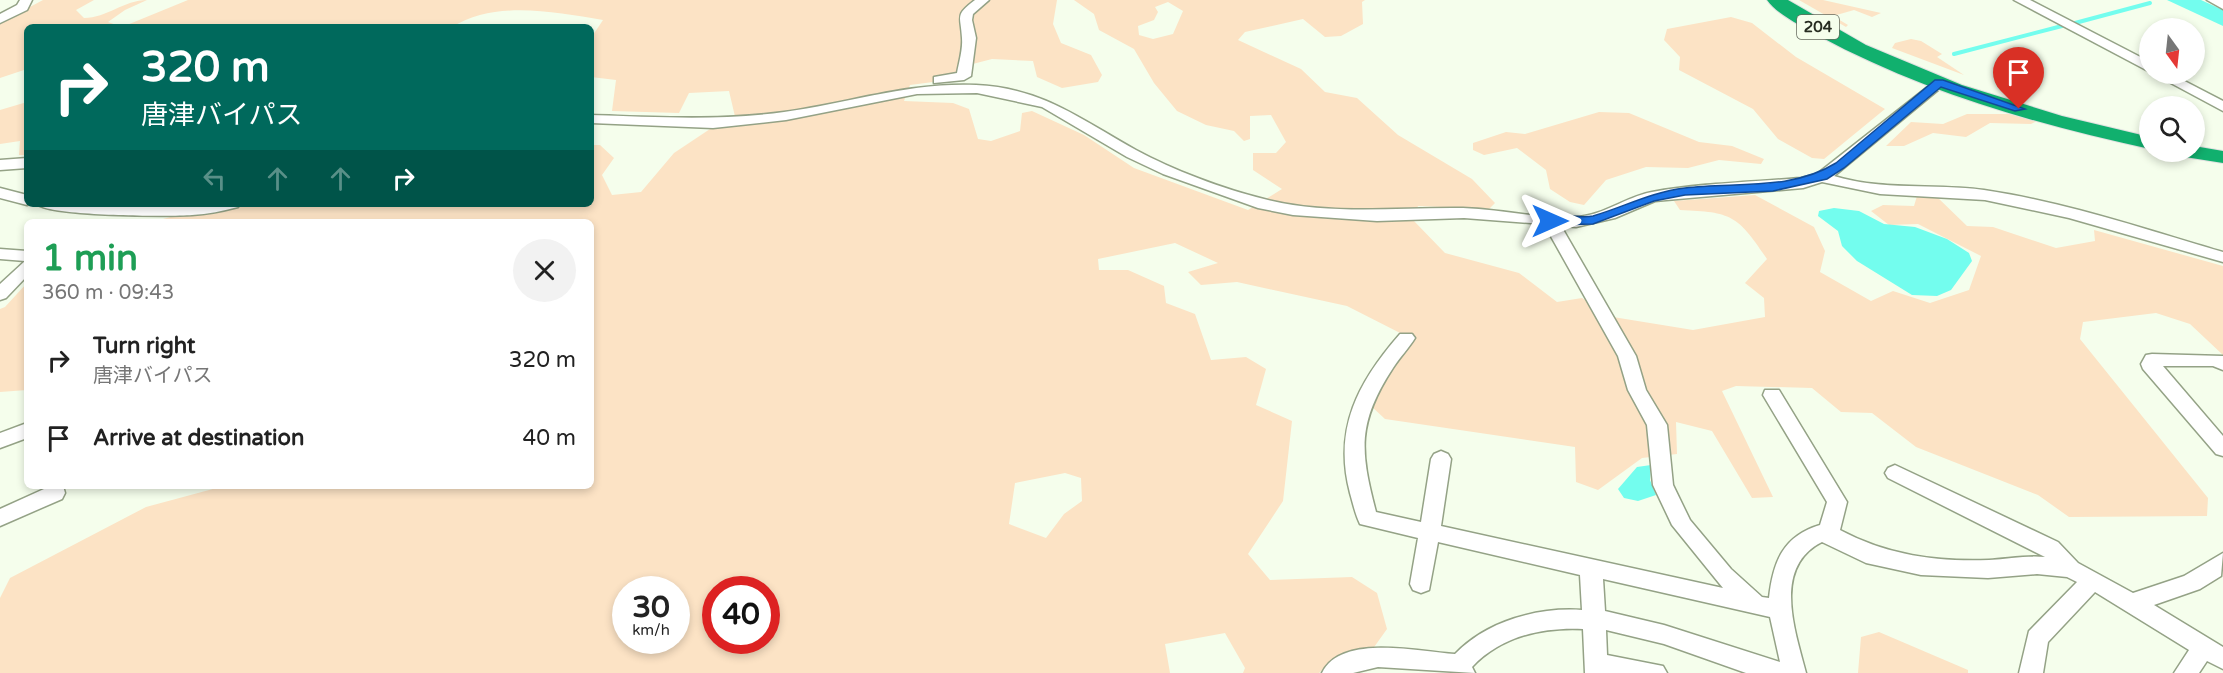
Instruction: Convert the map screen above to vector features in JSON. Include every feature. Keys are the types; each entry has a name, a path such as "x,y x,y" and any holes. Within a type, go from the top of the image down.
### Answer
{"highway":[{"name":"204","path":"1776,0 1845,43 1939,82 2042,116 2139,140"},
{"name":"204","path":"1785,0 1862,50"},
{"path":"2205,154 2223,157"}],"street":[{"path":"0,19 22,6 26,0"},
{"path":"917,90 919,84 964,76 969,38 965,20 967,12 983,0"},
{"path":"2020,0 2139,62"},
{"path":"2213,0 2223,4"},
{"path":"594,119 673,123 744,121 786,116 917,90 977,89 1011,94 1047,104 1132,154 1168,171 1258,203 1293,210 1343,214 1507,213 1550,221 1593,220 1651,197 1685,192 1773,187 1822,177 1840,165 1939,82"},
{"path":"2180,84 2221,105"},
{"path":"0,165 24,163"},
{"path":"1822,177 1853,186 1962,192 2020,201 2223,257"},
{"path":"0,193 24,199"},
{"path":"100,207 189,210 210,207"},
{"path":"1550,221 1627,356 1637,390 1658,424 1663,484 1682,525 1724,576 1754,603"},
{"path":"0,255 24,256"},
{"path":"0,294 24,269"},
{"path":"1406,338 1390,356 1365,406 1353,446 1355,466 1367,518 1779,610"},
{"path":"2223,364 2216,360 2152,360 2150,364 2223,449"},
{"path":"1772,395 1837,502 1828,534"},
{"path":"0,441 24,431"},
{"path":"1421,584 1441,459"},
{"path":"1895,473 2050,548 2070,569"},
{"path":"0,518 56,493 54,489"},
{"path":"1794,673 1779,610 1783,572 1790,557 1813,535 1828,534 1866,554 1921,566 1966,569 2037,565 2070,569 2093,580 2213,653 2186,673"},
{"path":"2132,603 2212,573 2223,562"},
{"path":"1591,569 1597,668 1655,673"},
{"path":"2031,673 2037,638 2093,580"},
{"path":"1334,673 1356,660 1393,658 1461,668 1473,649 1493,635 1524,625 1558,619 1594,619 1660,632 1784,673"}],"shaded area":[{"path":"43,0 94,0 76,10 84,18 147,0 125,10 108,22 114,24 24,24 24,70 0,78 0,23"},
{"path":"188,0 1057,0 1053,24 1061,43 1091,55 1102,75 1098,82 1062,88 1037,77 1033,61 992,59 961,67 956,79 910,85 904,101 953,103 969,109 978,139 991,141 1020,131 1022,113 1032,111 1084,135 1134,168 1248,210 1282,189 1253,170 1253,153 1276,153 1286,142 1271,115 1250,116 1250,139 1244,141 1234,131 1206,125 1177,111 1154,83 1134,49 1099,30 1094,14 1074,0 1365,0 1362,2 1363,24 1341,36 1325,37 1303,19 1245,32 1238,40 1301,69 1325,92 1357,98 1398,135 1472,179 1495,203 1489,209 1418,206 1413,220 1445,253 1519,273 1557,302 1582,298 1613,317 1693,330 1765,317 1764,298 1745,283 1767,259 1749,233 1741,225 1723,215 1680,210 1674,201 1755,195 1814,227 1825,251 1820,272 1871,301 1893,291 1930,303 1969,290 1981,256 1918,224 1889,225 1871,211 1883,205 1914,206 1917,196 1935,195 1967,226 1993,227 2056,248 2095,241 2094,230 2223,266 2223,355 2190,324 2156,313 2083,322 2080,339 2208,498 2207,516 2069,517 2038,495 1916,447 1872,413 1841,412 1812,388 1736,386 1722,391 1773,497 1752,498 1712,431 1676,422 1677,454 1642,458 1598,490 1576,482 1575,447 1385,419 1370,405 1404,335 1347,306 1237,282 1201,285 1188,272 1218,263 1175,243 1098,259 1099,270 1128,270 1164,286 1166,303 1195,314 1211,360 1246,357 1266,369 1256,405 1292,421 1283,501 1248,554 1270,580 1352,577 1377,593 1387,629 1372,650 1333,659 1319,673 1243,673 1245,668 1225,633 1165,644 1170,673 0,673 0,598 10,578 146,507 213,489 594,489 594,219 163,219 237,207 594,207 594,145 600,145 614,158 602,175 612,195 641,192 674,153 710,129 737,125 729,91 689,93 679,113 612,111 616,80 594,77 594,34 603,20 525,10 487,13 458,24 129,24","holes":["1168,2 1183,11 1173,34 1153,39 1139,35 1138,26 1154,20 1158,12 1155,7","1065,473 1081,478 1082,501 1064,514 1046,538 1009,524 1015,483"]},
{"path":"1799,0 1823,0 1881,13 1872,17 1854,10 1833,16 1848,25 1846,27"},
{"path":"1731,17 1752,23 1796,57 1885,109 1824,159 1812,158 1778,139 1753,109 1679,70 1680,57 1664,40 1667,29"},
{"path":"1911,39 1921,41 1942,54 1937,57 1964,75 1892,48 1895,43"},
{"path":"24,103 24,155 19,155 20,141 0,144 0,110"},
{"path":"1599,112 1629,113 1699,142 1732,146 1764,159 1761,164 1719,160 1688,168 1646,167 1606,180 1584,205 1570,202 1550,189 1546,170 1517,148 1484,155 1473,150 1473,143 1506,132 1525,134"},
{"path":"1967,114 2009,114 2037,121 2031,124 1990,123 1966,137 1933,133 1904,146 1886,146 1911,122 1943,124"},
{"path":"24,286 24,390 0,392 0,309 5,307"},
{"path":"1879,632 1968,670 1968,673 1858,673 1861,637"}],"water":[{"path":"2167,0 2201,0 2223,10 2223,26"},
{"path":"1834,208 1859,211 1884,224 1915,227 1947,239 1969,253 1972,261 1951,290 1937,296 1912,295 1857,261 1842,246 1838,231 1818,216 1819,211"},
{"path":"1651,465 1650,480 1656,495 1638,501 1624,498 1618,489 1637,467"}],"waterway":[{"path":"2075,23 2150,3"},
{"path":"1954,54 2062,26"}],"route":[{"path":"1550,221 1593,220 1651,197 1685,192 1773,187 1803,183 1822,177 1840,165 1939,82 2019,109"}]}
